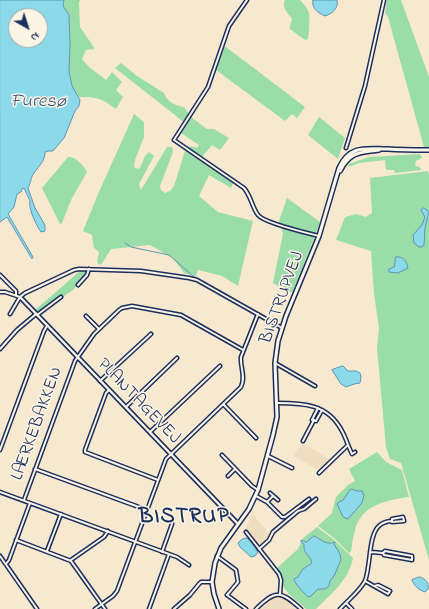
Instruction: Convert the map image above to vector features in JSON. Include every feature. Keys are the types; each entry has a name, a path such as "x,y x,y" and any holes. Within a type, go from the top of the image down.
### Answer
{"main road":[{"name":"BISTRUPVEJ","path":"219,609 212,582 217,556 223,545 249,509 258,490 275,427 277,403 275,363 277,346 282,328 319,236 338,177 344,164 352,156 363,151 382,149 429,150"}],"street":[{"path":"248,0 229,26 208,87 174,140 244,188 247,191 256,212 261,218 319,236"},
{"path":"346,148 365,86 384,0"},
{"path":"78,284 87,275 89,269"},
{"path":"10,314 20,297 36,287 74,270 132,270 197,280 282,328"},
{"path":"0,275 16,292 16,295"},
{"name":"PLANTAGEVEJ","path":"0,292 5,292 20,297 238,524"},
{"path":"0,349 17,330 61,297"},
{"name":"LÆRKEBAKKEN","path":"24,500 75,361 98,328 119,310 132,306 181,315 243,350"},
{"path":"95,609 113,596 117,591 166,459 224,405 238,391 243,383 241,362 243,350 258,314"},
{"path":"86,316 98,328"},
{"path":"0,450 47,326"},
{"path":"100,381 151,334"},
{"path":"126,407 177,358"},
{"path":"275,363 315,386"},
{"path":"150,432 220,366"},
{"path":"109,390 103,400 85,452 158,480"},
{"path":"277,403 303,404 322,410 338,424 352,454 355,452"},
{"path":"224,405 256,438"},
{"path":"303,441 314,420 312,420 318,408"},
{"path":"314,420 316,421 322,410"},
{"path":"319,472 348,445"},
{"path":"222,455 252,486 258,490"},
{"path":"268,455 292,468"},
{"path":"35,469 147,510"},
{"path":"228,476 235,469"},
{"path":"0,492 178,557 189,565"},
{"path":"270,493 278,500"},
{"path":"256,496 267,502 282,517 285,517 308,499"},
{"path":"267,502 273,496"},
{"path":"259,548 269,540 273,532 298,511 304,509 316,499"},
{"path":"6,564 9,560 30,503"},
{"path":"47,551 61,514"},
{"path":"340,609 357,592 365,581 368,571 373,535 377,528 385,522 404,521 403,517 392,519 392,521"},
{"path":"162,552 172,524"},
{"path":"71,560 104,537 108,531"},
{"path":"246,532 280,574 280,594"},
{"path":"16,540 71,560 105,609"},
{"path":"371,552 383,553 385,551 412,556 412,560 384,555 383,553"},
{"path":"149,609 169,554"},
{"path":"0,556 37,609"},
{"path":"217,556 236,570 238,582 228,595 246,609"},
{"path":"365,581 388,594 390,591 378,585 375,586"},
{"path":"174,609 190,595 198,584 201,582 212,582"},
{"path":"256,609 270,597 280,594 289,598 301,609"},
{"path":"346,603 352,609"}],"shaded area":[{"path":"302,443 331,460 320,471 294,456"},
{"path":"253,514 269,534 268,538 260,545 258,545 247,530 247,525"},
{"path":"284,598 296,609 261,609 271,599"}],"green space":[{"path":"64,0 81,0 79,2 80,27 95,49 86,50 82,59 89,67 106,80 112,72 122,82 116,90 123,97 116,109 99,99 79,97 72,86 69,72 69,15 63,6"},
{"path":"285,0 300,0 308,10 308,39 305,40 290,29 292,19 284,8"},
{"path":"387,0 401,0 429,77 429,147 424,147 388,17 385,13"},
{"path":"224,47 305,107 297,118 292,114 285,121 216,70"},
{"path":"121,63 137,76 164,93 172,103 184,107 191,117 207,129 214,129 229,138 220,150 212,145 202,157 233,183 231,188 209,175 199,196 218,212 253,221 238,286 222,276 198,270 196,276 184,273 173,258 150,245 111,249 101,265 97,263 99,252 94,248 92,235 83,231 134,114 144,122 144,137 135,160 134,167 138,169 140,168 145,156 149,152 154,156 139,184 141,190 167,147 172,147 173,152 160,186 161,190 165,193 170,191 174,186 185,151 191,146 197,148 199,145 181,133 185,123 115,68"},
{"path":"319,117 345,138 338,159 308,135"},
{"path":"420,154 422,158 416,161 415,166 420,167 421,170 395,173 394,170 386,170 385,160 359,163 348,167 349,164 369,157"},
{"path":"68,157 77,160 82,164 87,172 71,200 62,223 60,224 42,188"},
{"path":"428,171 429,560 401,463 390,459 386,447 377,348 379,328 374,294 371,251 336,240 345,217 356,214 366,217 372,213 370,178"},
{"path":"287,198 320,222 316,234 280,224 279,221"},
{"path":"281,226 315,236 292,293 273,283 283,234"},
{"path":"80,271 88,272 74,289 63,297 61,296 39,313 35,310"},
{"path":"377,452 386,462 402,470 409,497 384,502 369,509 358,522 353,538 351,552 349,553 334,538 318,526 332,513 336,497 348,485 355,481 349,469"},
{"path":"317,527 333,539 353,558 348,573 339,586 316,609 306,609 285,589 277,568 298,549 303,538"}],"water":[{"name":"Furesø","path":"0,0 64,0 63,6 69,15 69,72 72,86 80,100 79,106 75,111 64,138 53,151 45,152 43,161 33,174 28,188 35,208 45,225 45,231 41,232 35,221 30,208 30,201 24,188 17,194 14,207 8,214 33,257 32,259 7,217 0,222"},
{"path":"313,0 337,0 337,6 330,14 325,16 316,10 313,5"},
{"path":"424,208 429,212 425,228 424,245 419,247 414,243 413,235 422,225 425,217 421,210"},
{"path":"396,257 401,257 407,263 408,268 398,273 389,272 389,269 394,267"},
{"path":"343,366 348,371 356,371 360,373 360,383 346,387 341,384 332,370"},
{"path":"351,489 362,491 364,495 362,503 348,519 343,517 337,504 343,500"},
{"path":"314,536 326,543 335,542 334,544 340,554 341,560 329,586 325,589 318,589 308,597 297,585 294,579 298,577 303,569 312,563 301,540 306,542"},
{"path":"246,538 249,539 258,552 255,556 251,557 240,547 238,543"},
{"path":"420,577 427,583 428,589 425,592 417,588 412,580"}],"waterway":[{"path":"125,243 131,247 169,255 193,276 215,288"},
{"path":"219,290 272,321"}],"district":[{"name":"BISTRUP","path":"184,518"}]}
